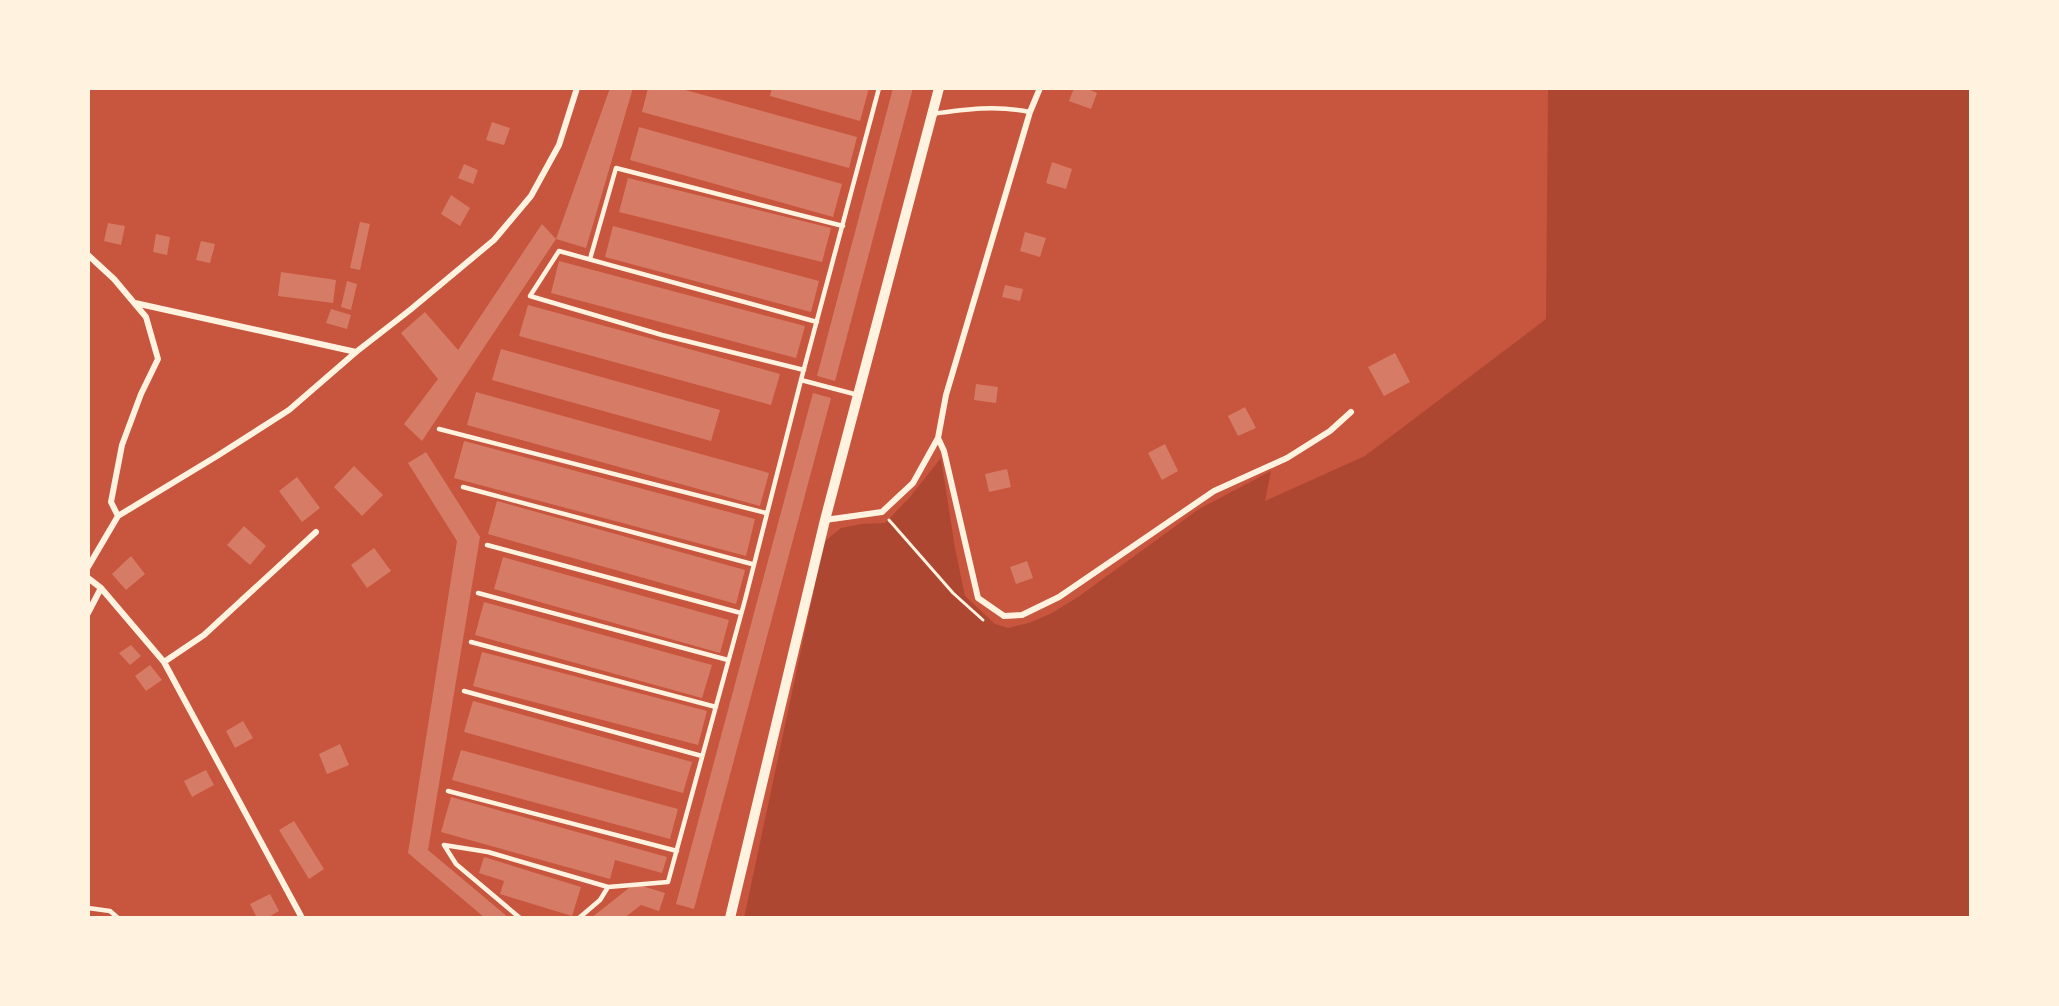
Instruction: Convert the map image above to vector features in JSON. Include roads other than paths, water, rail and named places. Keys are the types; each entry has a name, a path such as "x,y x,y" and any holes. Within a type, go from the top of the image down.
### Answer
{"street":[{"path":"88,567 118,516 289,410 356,352 494,240 531,196 559,145 578,88"},
{"path":"730,918 825,520 939,88"},
{"path":"825,520 882,512 913,483 938,438 953,373 1030,112 1040,88"},
{"path":"88,255 114,279 146,316 158,359 141,394 122,445 111,501 118,516"},
{"path":"134,303 356,352"},
{"path":"938,438 944,452 978,598 1004,616 1023,615 1059,597 1214,491 1287,458 1330,431 1352,412"},
{"path":"164,662 204,635 316,532"},
{"path":"88,578 101,588 164,662 302,918"},
{"path":"88,613 101,588"}],"lane":[{"path":"520,918 456,864 444,845 488,852 608,887 668,882 879,88"},
{"path":"933,114 971,108 1010,108 1030,112"},
{"path":"590,259 616,168 843,226"},
{"path":"804,370 662,335 530,296 559,251 817,322"},
{"path":"801,380 858,395"},
{"path":"439,429 766,513"},
{"path":"463,487 752,564"},
{"path":"487,545 741,613"},
{"path":"478,593 728,660"},
{"path":"471,642 716,707"},
{"path":"464,692 702,756"},
{"path":"447,790 676,851"},
{"path":"579,918 600,900 608,887"},
{"path":"88,908 110,911 118,918"}]}
